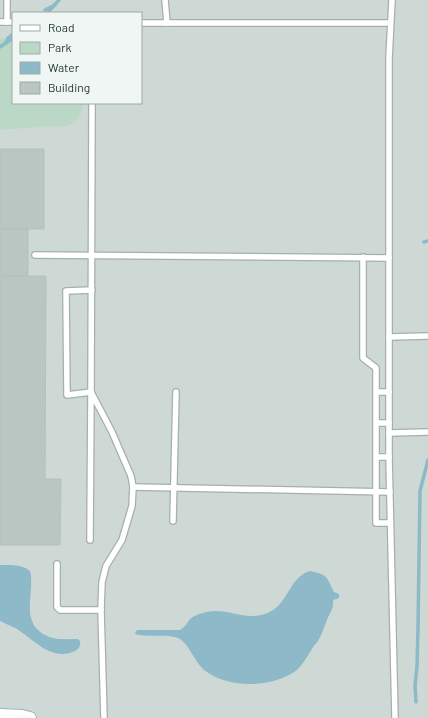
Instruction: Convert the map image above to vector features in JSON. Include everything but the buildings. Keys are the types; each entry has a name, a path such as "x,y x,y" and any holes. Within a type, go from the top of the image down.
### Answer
{"street":[{"path":"0,715 30,718"}],"lane":[{"path":"0,22 10,22 7,0"},
{"path":"165,0 167,23"},
{"path":"392,0 390,22 389,456 395,718"},
{"path":"142,23 390,22"},
{"path":"90,540 92,104"},
{"path":"35,255 390,258"},
{"path":"363,258 363,358 376,368 376,523 390,523"},
{"path":"91,392 67,395 66,291 92,290"},
{"path":"389,337 428,336"},
{"path":"91,392 125,461 131,476 132,487 132,506 122,540 106,566 102,582 101,610 104,718"},
{"path":"173,521 176,392"},
{"path":"377,392 389,392"},
{"path":"377,423 389,423"},
{"path":"389,434 428,432"},
{"path":"377,457 389,456"},
{"path":"132,487 390,492"},
{"path":"56,564 57,608 60,610 101,610"}],"shaded area":[{"path":"0,0 428,0 428,718 0,718"}],"green space":[{"path":"12,38 12,104 84,104 79,117 74,123 67,126 0,130 0,39"}],"water":[{"path":"0,565 20,566 30,571 30,610 34,625 39,631 53,638 78,639 80,644 78,649 67,654 51,652 37,644 17,629 0,621"},
{"path":"310,571 326,577 334,592 339,594 339,598 333,600 332,608 322,634 303,663 295,672 281,679 259,684 235,683 224,680 213,676 204,670 180,639 171,636 146,636 135,634 138,630 180,630 190,619 198,614 207,612 215,611 248,616 264,614 278,606 298,578"}],"waterway":[{"path":"49,11 59,0"},
{"path":"45,10 55,5"},
{"path":"6,43 8,38 12,35"},
{"path":"0,47 12,39"},
{"path":"424,242 428,241"},
{"path":"416,702 415,685 417,667 420,491 428,460"}]}
